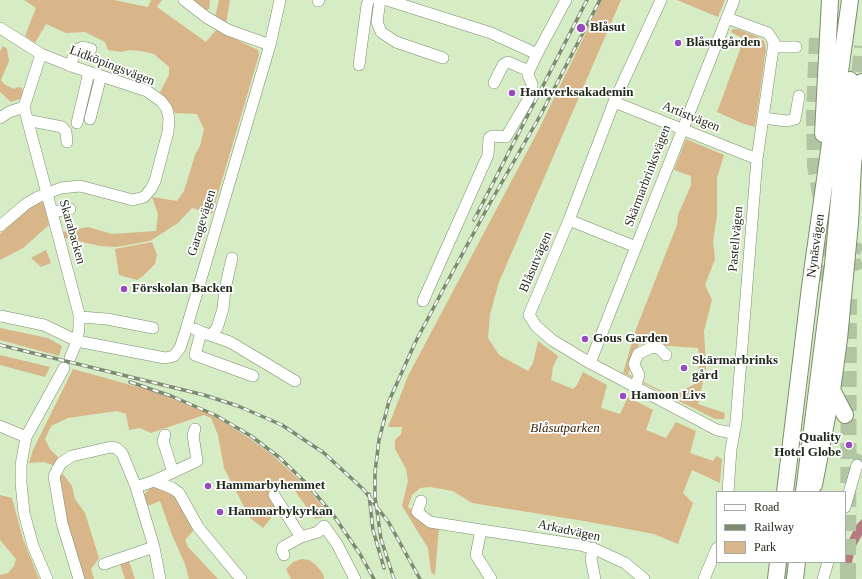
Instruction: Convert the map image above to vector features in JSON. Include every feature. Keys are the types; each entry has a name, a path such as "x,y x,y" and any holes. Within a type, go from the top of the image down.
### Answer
{"highway":[{"path":"817,38 821,0"},
{"path":"810,287 822,141 830,0"},
{"path":"833,42 839,0"},
{"name":"Nynäsvägen","path":"785,491 810,287 850,0"},
{"name":"Nynäsvägen","path":"804,491 833,265 840,176 859,0"},
{"path":"813,491 832,391 850,223 853,165 862,82"},
{"path":"833,265 834,291 826,376 845,415"},
{"path":"776,579 778,563"}],"street":[{"path":"184,0 206,17 228,30 270,45"},
{"name":"Garagevägen","path":"77,342 165,358 174,356 180,348 270,45 280,0"},
{"path":"359,65 369,0"},
{"path":"380,0 377,22 381,32 396,42 444,58"},
{"path":"387,0 491,32 537,54"},
{"path":"423,301 488,155 489,138 492,136 506,137 532,92 532,84 528,75 529,71 566,0"},
{"name":"Blåsutvägen","path":"661,0 614,102 569,220 529,315 536,326 552,340 590,363 717,430 733,434"},
{"name":"Skärmarbrinksvägen","path":"590,363 734,0"},
{"path":"727,18 768,33 774,42 773,47 796,47"},
{"name":"Lidköpingsvägen","path":"0,28 40,54 70,66 147,91 161,101 167,109 168,132 153,185 144,197 133,200 80,186 61,188 47,193 26,204 0,226"},
{"path":"70,66 76,50 83,47 91,50"},
{"name":"Pastellvägen","path":"728,491 733,434 736,422 757,159 773,47"},
{"name":"Skarabacken","path":"40,54 24,107 75,292 80,317 77,342 70,358"},
{"path":"494,83 503,65 508,62 529,71"},
{"path":"77,123 89,72"},
{"path":"90,119 101,76"},
{"path":"763,118 787,121 795,119 799,96"},
{"name":"Artistvägen","path":"614,102 757,159"},
{"path":"0,118 10,112 24,107"},
{"path":"27,120 62,127 66,132 67,142"},
{"path":"52,212 70,209"},
{"path":"569,220 636,247"},
{"path":"850,223 852,242 855,247"},
{"path":"232,258 225,289 223,309 217,328 206,334 195,355 253,376"},
{"path":"844,282 854,266"},
{"path":"0,316 44,325 77,342"},
{"path":"80,317 107,319 153,328"},
{"path":"188,325 206,334 230,342 295,381"},
{"path":"635,388 639,375 634,364 638,354 652,347 660,349 666,355"},
{"path":"47,579 33,546 24,513 21,483 22,451 26,437 64,368"},
{"path":"0,426 26,437"},
{"path":"136,487 154,481 197,461 193,435 196,429"},
{"path":"166,435 163,441 173,472"},
{"path":"79,579 69,550 57,501 54,476 61,463 72,456 102,448 116,448 122,453 136,487 154,546 160,579"},
{"path":"846,504 857,465"},
{"path":"154,481 172,488 183,498 198,527 241,579"},
{"path":"274,495 301,537"},
{"name":"Arkadvägen","path":"421,501 418,512 422,518 430,522 461,526 480,532 593,548 625,563 644,579"},
{"path":"284,555 282,548 301,537 318,532 324,526 337,544 355,579"},
{"path":"480,532 476,555 491,579"},
{"path":"104,564 154,546"},
{"path":"593,548 590,559 595,579"},
{"path":"704,579 716,550"},
{"path":"823,579 828,563"}],"green space":[{"path":"24,0 114,0 148,7 151,0 162,0 157,7 206,42 216,30 258,50 259,55 212,214 192,208 178,223 150,241 116,247 100,246 65,238 63,232 88,227 112,234 156,231 158,214 152,197 177,201 184,191 195,155 200,146 204,129 197,114 175,113 170,103 160,92 169,75 169,67 154,54 141,51 129,50 121,52 108,50 105,42 85,32 66,33 46,24 35,43 25,36 36,8"},
{"path":"195,0 210,0 209,9 206,11 196,4"},
{"path":"219,0 230,0 226,23 215,17"},
{"name":"Blåsutparken","path":"602,0 621,0 499,282 490,314 488,338 499,355 528,371 533,363 538,341 558,356 553,367 551,380 573,389 577,385 583,372 607,385 601,408 620,414 628,397 653,410 646,430 666,438 676,422 696,431 690,453 713,461 716,456 722,459 720,483 692,470 683,493 693,503 678,544 654,534 472,503 453,491 430,487 420,488 412,495 408,507 439,528 435,575 431,572 428,548 402,506 408,481 406,469 395,449 395,440 401,434 402,427 388,427 408,376 538,131"},
{"path":"677,0 725,0 718,17"},
{"path":"733,29 738,29 758,37 764,41 766,49 755,127 744,124 717,112 744,39 731,32"},
{"path":"3,46 7,49 9,61 1,80 4,84 14,89 18,87 22,88 23,93 20,99 11,102 0,92 0,51"},
{"path":"686,139 724,155 717,178 717,216 713,241 715,259 705,285 712,300 704,331 706,368 698,404 725,413 724,419 715,419 623,373 636,329 677,225 678,215 691,185 691,176 674,170","holes":["639,344 698,348 700,361 695,384 672,396 628,374"]},
{"path":"40,202 43,203 45,208 49,225 23,248 0,260 0,234 34,204"},
{"path":"152,242 157,255 155,264 143,276 137,280 119,275 115,249"},
{"path":"46,250 51,263 41,267 31,258"},
{"path":"0,328 48,338 62,346 59,356 0,340"},
{"path":"0,355 50,367 45,377 0,365"},
{"path":"73,369 156,392 212,415 249,438 272,455 306,486 330,516 315,519 288,481 272,488 275,513 263,528 250,518 224,468 218,435 211,418 204,415 151,433 140,428 129,430 126,414 117,411 68,418 51,426 45,439 50,449 59,458 55,466 44,462 29,463 33,450"},
{"path":"63,474 72,486 75,499 85,513 99,558 91,569 94,579 79,579 57,479"},
{"path":"152,487 162,489 181,504 193,531 185,540 188,547 218,579 189,579 185,564 172,535 160,501 148,506 143,497"},
{"path":"0,495 12,498 23,539 39,579 0,579 0,575 8,573 14,566 16,559 0,540"},
{"path":"302,559 309,560 316,565 323,574 324,579 291,579 286,569 293,562"},
{"path":"129,561 135,579 125,579 120,564"}],"shaded area":[{"path":"862,519 862,535 856,546 851,566 843,563 846,563 846,545 857,524"}],"tunnel":[{"path":"817,38 814,114 815,166 821,199"},
{"path":"857,96 862,46"},
{"path":"825,217 826,281"},
{"path":"855,247 862,250"},
{"path":"853,266 862,263"},
{"path":"848,579 849,297"},
{"path":"857,465 862,452"},
{"path":"783,579 790,563"}],"railway":[{"path":"474,220 587,0"},
{"path":"394,579 381,539 375,497 375,472 379,440 389,401 415,343 490,203 540,116 600,0"},
{"path":"0,345 204,395 238,406 282,425 324,453 364,490 389,523 420,579"},
{"path":"130,382 171,396 215,415 251,436 280,458 307,484 334,516 360,554 374,579"},
{"path":"369,494 373,530 384,568"}],"place":[{"name":"Blåsut","path":"581,28"},
{"name":"Blåsutgården","path":"678,43"},
{"name":"Hantverksakademin","path":"512,93"},
{"name":"Förskolan Backen","path":"124,289"},
{"name":"Gous Garden","path":"585,339"},
{"name":"Skärmarbrinks gård","path":"684,368"},
{"name":"Hamoon Livs","path":"623,396"},
{"name":"Quality Hotel Globe","path":"849,445"},
{"name":"Hammarbyhemmet","path":"208,486"},
{"name":"Hammarbykyrkan","path":"220,512"}]}
